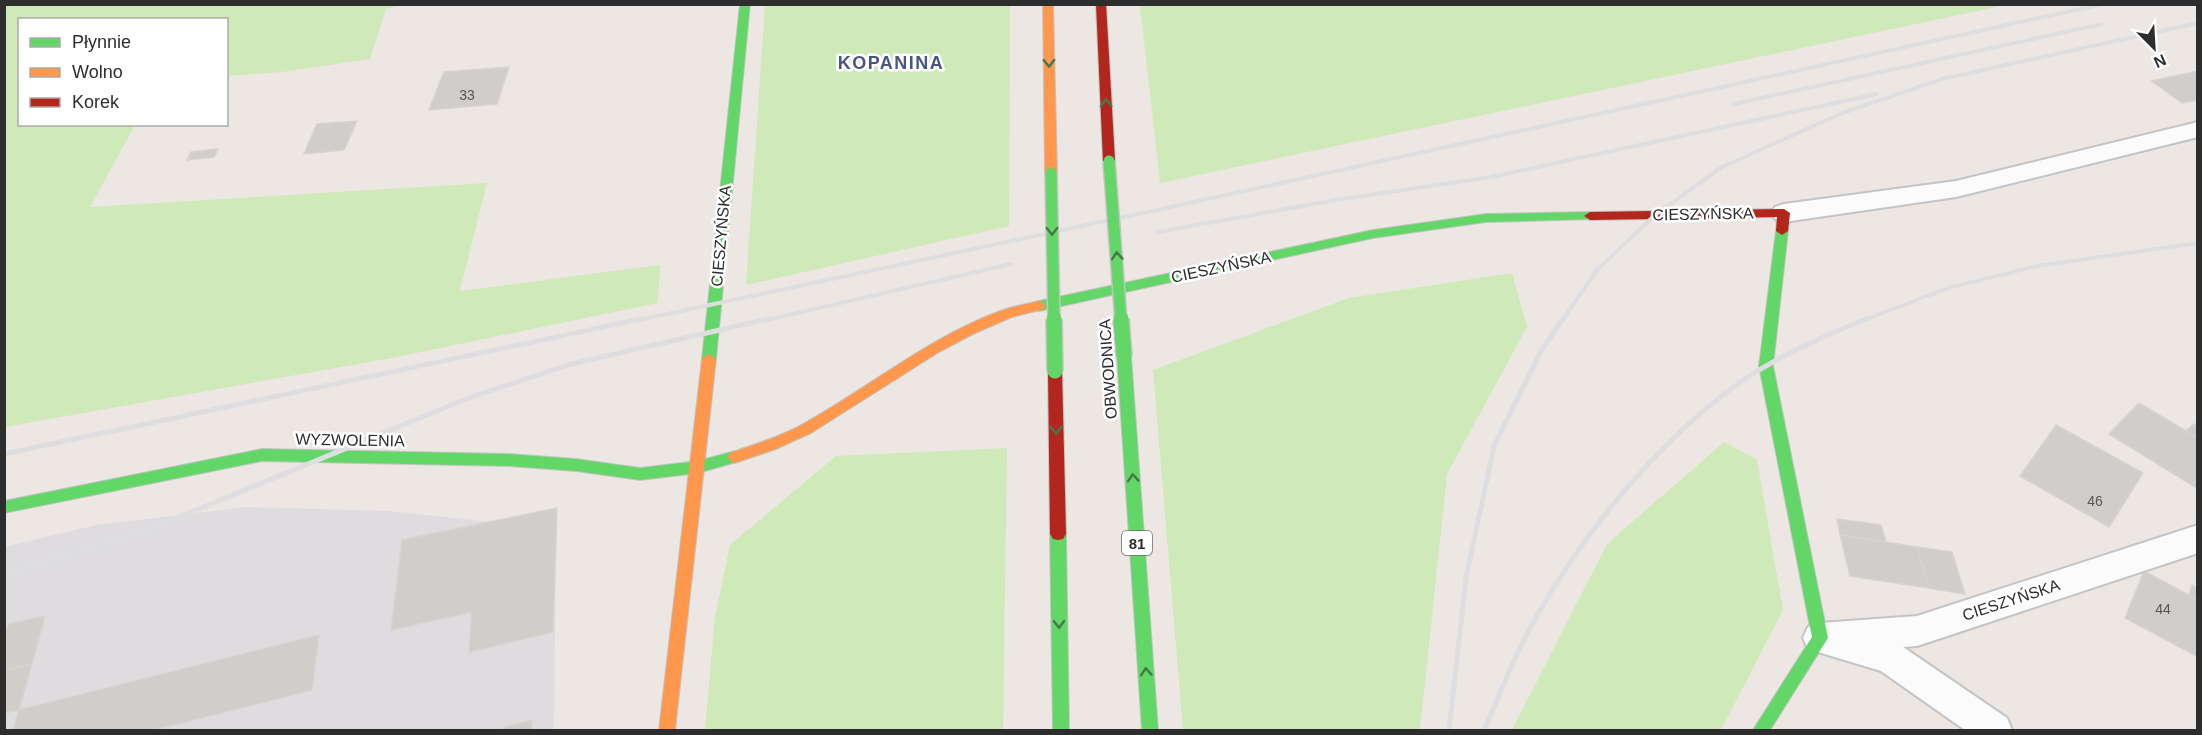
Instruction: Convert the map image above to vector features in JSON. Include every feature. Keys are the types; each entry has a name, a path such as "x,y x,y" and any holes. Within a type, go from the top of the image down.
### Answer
{"street":[{"name":"CIESZYŃSKA","path":"667,730 698,467 745,4"},
{"path":"1048,4 1061,730"},
{"name":"OBWODNICA","path":"1101,4 1109,161 1150,730"},
{"name":"CIESZYŃSKA","path":"698,467 760,451 818,424 946,341 1004,314 1373,234 1486,218 1784,213"},
{"path":"1761,730 1820,638 1766,366 1784,213"},
{"name":"WYZWOLENIA","path":"4,507 262,455 509,460 576,465 640,474 698,467"}],"lane":[{"name":"CIESZYŃSKA","path":"1784,213 1956,189 2198,129"},
{"name":"CIESZYŃSKA","path":"1820,638 1917,631 2198,539"},
{"path":"1820,638 1890,658 1994,730"}],"shaded area":[{"path":"247,507 389,511 556,529 554,730 5,730 4,547 96,525"}],"green space":[{"path":"1140,4 2006,5 1160,183"},
{"path":"4,5 402,5 386,9 370,59 282,72 228,76 228,18 18,18 18,126 134,126 90,207 487,183 460,291 660,265 658,303 392,358 5,427"},
{"path":"765,5 1010,5 1009,226 746,285"},
{"path":"1512,273 1527,327 1447,474 1420,730 1183,730 1153,370 1349,298"},
{"path":"1724,442 1757,460 1783,610 1721,730 1512,730 1607,544"},
{"path":"1007,448 1003,730 705,730 715,617 730,545 836,456"}],"building":[{"path":"509,67 497,104 429,110 444,72"},
{"path":"2198,71 2198,100 2182,103 2152,81"},
{"path":"357,121 344,150 304,154 317,124"},
{"path":"218,149 214,157 187,160 191,152"},
{"path":"2139,403 2198,438 2198,489 2109,434"},
{"path":"2194,424 2198,426 2198,438 2186,431"},
{"path":"2056,425 2143,473 2109,527 2020,476"},
{"path":"557,508 553,632 469,652 472,612 391,630 402,540"},
{"path":"1837,519 1881,525 1886,542 1840,535"},
{"path":"1840,535 1917,547 1929,588 1850,576"},
{"path":"1917,547 1952,552 1965,594 1929,588"},
{"path":"2144,571 2198,600 2198,657 2125,618"},
{"path":"2192,585 2198,589 2198,600 2189,596"},
{"path":"45,616 32,664 4,671 4,637 9,624"},
{"path":"319,635 312,690 154,730 13,730 19,710"},
{"path":"32,664 19,710 4,713 4,671"},
{"path":"532,720 532,730 495,730"}],"railway":[{"path":"634,321 1157,210 2103,4"},
{"path":"1562,321 1597,270 1655,215 1722,167 1840,114 1942,79 2198,23"},
{"path":"1734,104 2102,24"},
{"path":"1158,232 1336,200 1491,177 1877,94"},
{"path":"1862,321 1948,288 2037,266 2198,243"},
{"path":"762,321 1011,264"},
{"path":"4,454 641,319"},
{"path":"4,574 150,529 471,397 571,364 768,319"},
{"path":"1449,730 1466,578 1494,446 1541,351 1563,319"},
{"path":"1484,730 1521,646 1546,600 1591,533 1644,469 1702,412 1748,377 1797,349 1866,319"}],"traffic: fast":[{"path":"709,359 745,4"},
{"path":"1109,161 1124,356"},
{"path":"1051,173 1055,371"},
{"path":"1039,306 1373,234 1486,218 1590,216"},
{"path":"1761,730 1820,638 1766,366 1782,231"},
{"path":"1124,356 1150,730"},
{"path":"4,507 262,455 509,460 576,465 640,474 698,467 735,457"},
{"path":"1058,534 1061,730"}],"traffic: slow":[{"path":"1048,4 1051,173"},
{"path":"735,457 771,445 806,429 935,348 968,330 1007,313 1039,306"},
{"path":"667,730 709,359"}],"traffic: jam":[{"path":"1101,4 1109,161"},
{"path":"1590,216 1784,213 1782,231"},
{"path":"1055,371 1058,534"}],"district":[{"name":"KOPANINA","path":"891,63"}]}
